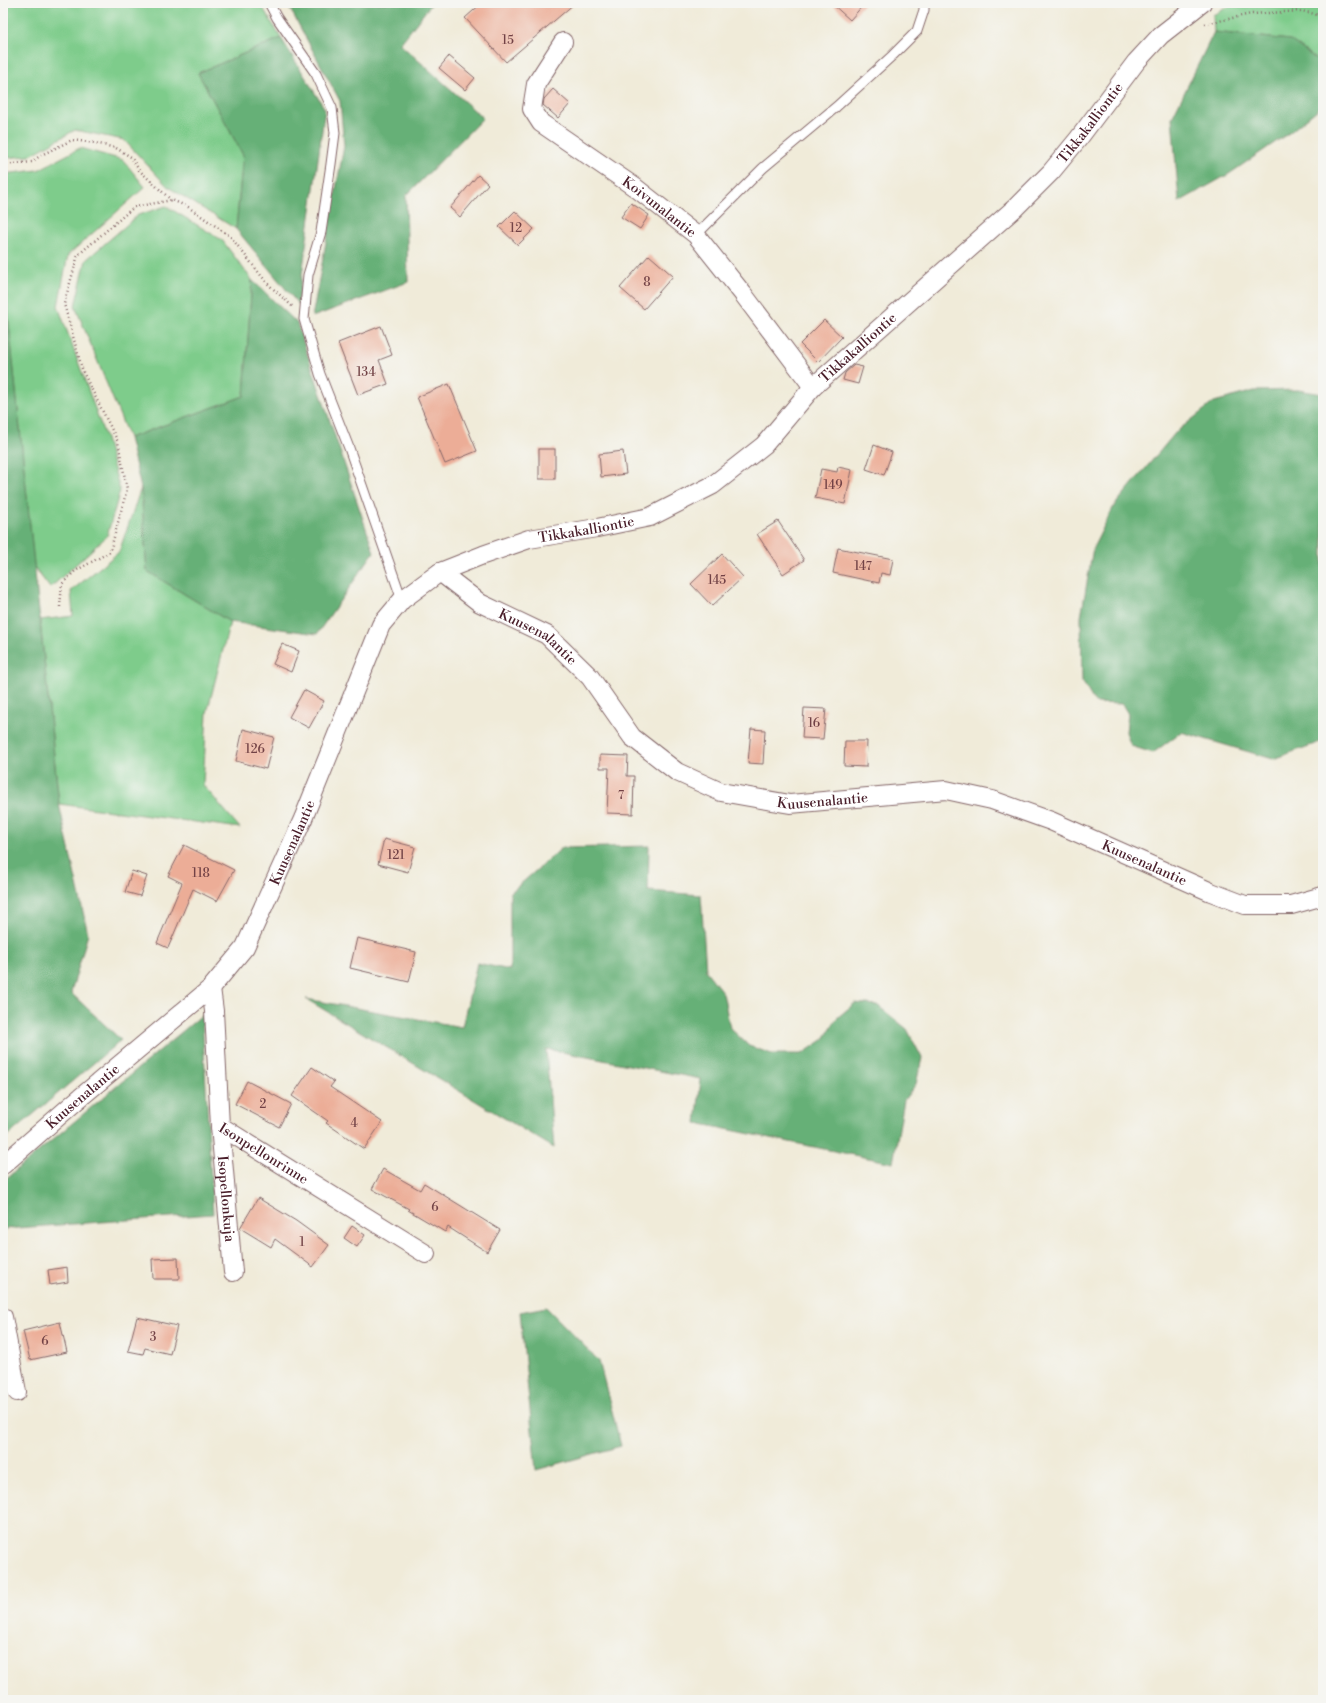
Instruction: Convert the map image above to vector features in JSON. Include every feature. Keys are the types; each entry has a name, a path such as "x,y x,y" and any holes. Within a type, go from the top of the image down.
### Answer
{"street":[{"name":"Tikkakalliontie","path":"440,572 529,539 597,528 650,517 713,485 764,445 813,387 1026,197 1051,172 1079,138 1136,62 1161,35 1202,3"},
{"name":"Koivunalantie","path":"563,42 536,84 532,109 541,123 636,188 696,235 743,294 813,387"},
{"name":"Kuusenalantie","path":"3,1165 81,1097 211,988 245,947 303,818 382,625 402,600 440,572 480,603 547,636 590,677 632,737 678,772 721,792 790,804 946,790 992,800 1051,821 1211,892 1245,905 1290,905 1323,896"},
{"name":"Isonpellonrinne","path":"211,988 214,1012 220,1126 426,1254"},
{"name":"Isopellonkuja","path":"220,1126 233,1272"},
{"path":"3,1317 17,1392"}],"lane":[{"path":"269,3 277,18 316,74 332,108 335,133 320,232 308,275 304,318 320,374 349,448 402,600"},
{"path":"696,235 763,168 836,107 893,55 917,30 924,10 924,3"}],"path":[{"path":"1181,18 1194,26 1251,14 1302,11 1323,16"},
{"path":"3,165 32,162 41,155 72,140 116,148 131,157 139,170 172,200 188,207 230,236 267,283 304,318"},
{"path":"60,607 62,584 75,571 110,552 127,489 118,442 83,372 64,304 78,255 134,207 172,200"}],"green space":[{"path":"3,3 260,3 281,38 198,73 243,155 236,229 168,187 124,140 75,130 29,156 3,158"},
{"path":"287,3 432,3 400,44 483,118 406,196 408,282 312,317 344,146 340,101"},
{"path":"1235,3 1323,3 1323,64 1290,40 1214,32 1213,15"},
{"path":"1214,32 1290,40 1323,64 1323,105 1289,133 1229,174 1179,202 1172,118"},
{"path":"281,38 325,109 298,304 236,229 243,155 198,73"},
{"path":"80,148 123,160 145,187 68,255 58,306 106,439 120,491 107,536 50,588 34,567 3,265 3,174 38,170"},
{"path":"166,206 222,240 252,280 244,396 129,438 75,306 86,260 138,215"},
{"path":"3,265 59,804 88,934 71,993 121,1040 3,1140"},
{"path":"252,280 297,323 374,552 317,634 230,622 147,571 141,488 129,438 244,396"},
{"path":"1298,390 1323,394 1323,741 1273,759 1181,732 1153,753 1131,746 1126,732 1128,714 1122,704 1095,703 1082,681 1081,617 1093,548 1114,506 1176,432 1214,402 1254,391"},
{"path":"141,488 147,571 230,622 207,713 203,785 240,828 59,804 40,620 73,616 71,591 119,552"},
{"path":"649,846 648,891 701,895 706,971 723,993 730,1028 749,1046 772,1054 802,1054 824,1039 837,1018 855,1003 877,1005 907,1029 922,1058 916,1084 904,1100 893,1163 696,1123 701,1079 546,1049 554,1148 306,999 462,1027 477,963 510,970 510,893 562,848"},
{"path":"202,1015 213,1214 3,1229 3,1181"},
{"path":"546,1307 599,1361 621,1446 536,1470 520,1312"}],"building":[{"path":"482,3 575,3 506,62 465,18"},
{"path":"831,3 865,3 850,20"},
{"path":"449,56 475,78 465,90 439,68"},
{"path":"553,89 570,104 558,118 543,105 544,99"},
{"path":"478,175 488,184 460,217 450,208"},
{"path":"631,203 649,215 640,229 621,217"},
{"path":"515,211 534,229 518,245 499,227"},
{"path":"649,255 673,276 644,309 620,288"},
{"path":"824,320 842,337 818,362 800,344"},
{"path":"381,326 392,355 379,360 388,384 358,395 338,343"},
{"path":"854,365 863,367 858,384 843,380 845,373"},
{"path":"449,384 477,451 445,464 417,397"},
{"path":"874,445 892,452 884,475 866,469"},
{"path":"539,449 555,449 555,479 539,479"},
{"path":"623,451 626,474 601,477 599,454"},
{"path":"838,467 852,470 845,504 815,498 821,469 837,472"},
{"path":"778,521 804,560 783,574 757,534"},
{"path":"838,548 893,559 890,575 881,573 879,583 833,573"},
{"path":"722,554 743,577 712,606 691,584"},
{"path":"282,644 299,651 291,672 273,664"},
{"path":"304,690 324,701 309,728 289,717"},
{"path":"804,708 826,709 823,739 802,738"},
{"path":"243,729 274,737 266,769 236,761"},
{"path":"751,729 765,730 763,764 748,763"},
{"path":"845,741 867,741 866,767 844,766"},
{"path":"600,755 628,756 627,776 634,776 633,814 607,813 609,768 600,768"},
{"path":"384,839 415,847 408,872 378,864"},
{"path":"184,845 234,870 217,901 193,889 168,948 157,943 182,883 168,876"},
{"path":"132,871 147,876 140,896 125,892"},
{"path":"357,938 416,952 409,982 350,968"},
{"path":"312,1067 334,1082 330,1087 382,1122 364,1149 326,1123 328,1121 292,1096"},
{"path":"247,1081 291,1104 279,1127 235,1104"},
{"path":"383,1169 420,1190 424,1183 500,1230 487,1252 448,1227 445,1232 408,1210 409,1209 372,1189"},
{"path":"258,1198 296,1221 329,1245 313,1267 275,1239 271,1247 240,1228"},
{"path":"352,1226 365,1235 357,1247 344,1238"},
{"path":"178,1258 179,1279 153,1279 152,1259"},
{"path":"67,1267 68,1282 50,1285 48,1270"},
{"path":"137,1317 177,1326 170,1354 145,1348 143,1354 128,1351"},
{"path":"60,1322 67,1352 30,1360 23,1331"}]}
